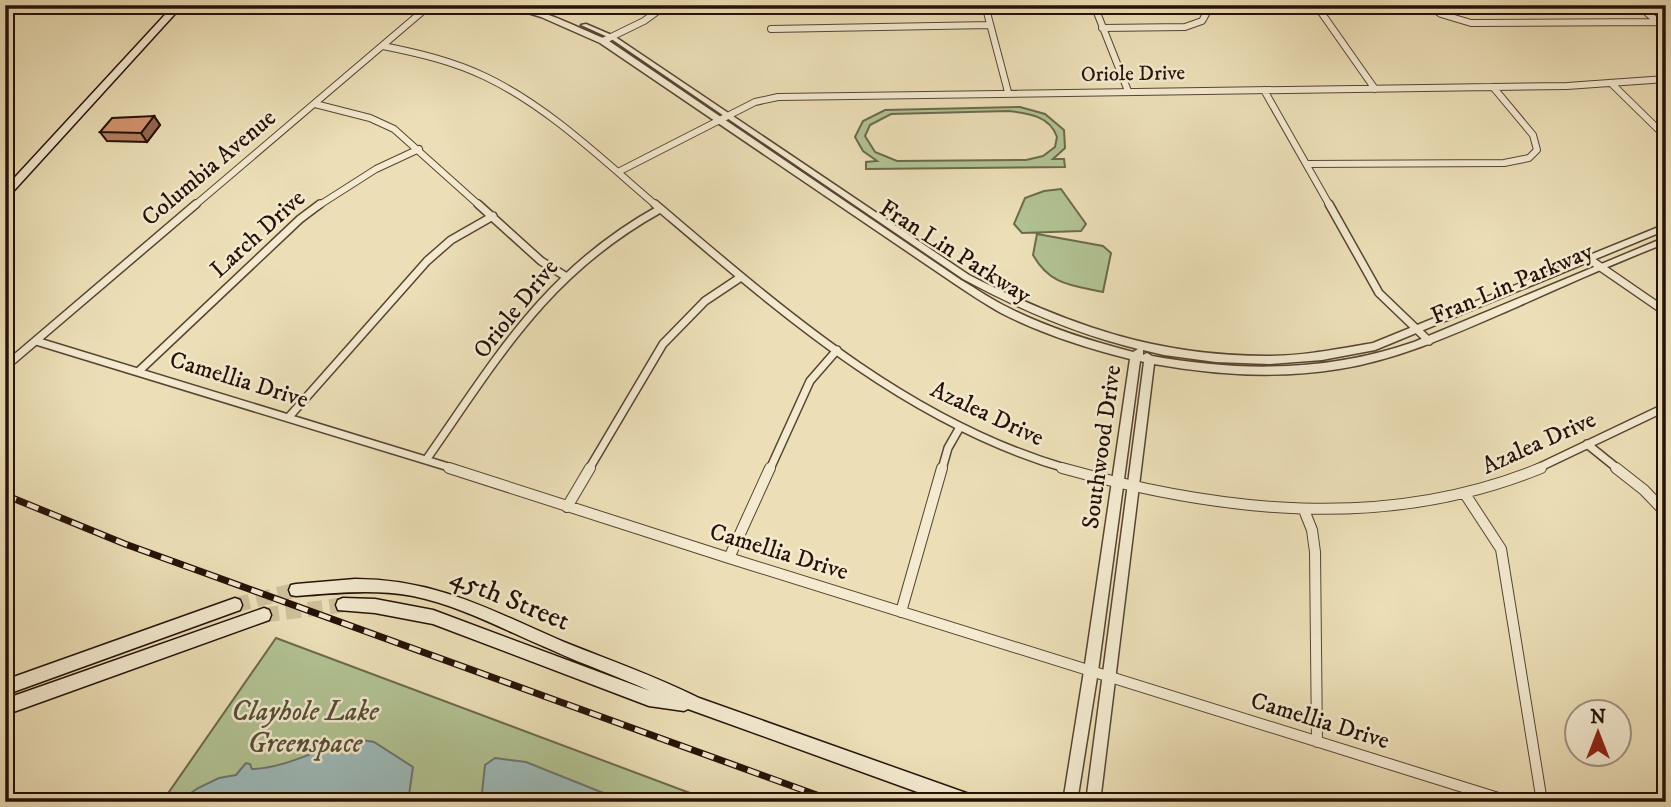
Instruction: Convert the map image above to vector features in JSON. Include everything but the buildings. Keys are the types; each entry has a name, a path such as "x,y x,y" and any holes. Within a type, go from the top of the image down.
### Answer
{"main road":[{"path":"5,194 179,5"},
{"name":"45th Street","path":"296,590 342,585 380,586 414,590 446,599 577,654 655,683 695,705 969,802"},
{"path":"5,688 235,605"},
{"name":"45th Street","path":"343,605 374,606 433,617 649,698 695,705"},
{"path":"5,706 264,615"}],"street":[{"name":"Columbia Avenue","path":"13,360 430,5"},
{"name":"Fran Lin Parkway","path":"505,5 607,39"},
{"name":"Fran Lin Parkway","path":"523,5 560,16 607,39 958,282 1007,311 1056,333 1139,352 1219,359 1286,360 1360,350 1418,330 1666,227"},
{"path":"607,39 644,21 666,5"},
{"path":"985,5 1008,93"},
{"path":"1094,5 1128,91"},
{"path":"1102,28 1185,27 1202,21 1206,13 1205,5"},
{"path":"1316,5 1375,89"},
{"path":"1427,5 1449,17 1480,23 1658,22"},
{"path":"1638,5 1666,29"},
{"path":"771,29 990,25"},
{"name":"Azalea Drive","path":"383,46 430,55 486,77 524,98 618,172 741,277 837,350 910,400 960,427 1052,465 1117,484 1222,505 1304,510 1403,504 1465,494 1517,478 1666,407"},
{"name":"Oriole Drive","path":"618,172 755,102 778,97 1493,87 1666,79"},
{"path":"1611,83 1666,137"},
{"path":"1307,164 1504,163 1529,158 1537,150 1533,135 1493,87"},
{"path":"1264,90 1379,293 1429,341"},
{"path":"315,104 370,118 394,129 546,265 565,276"},
{"name":"Larch Drive","path":"139,371 300,219 355,181 419,149"},
{"name":"Oriole Drive","path":"426,460 528,318 565,276 622,230 660,209"},
{"path":"289,418 436,252 465,231 493,216"},
{"name":"Fran Lin Parkway","path":"1149,361 1221,369 1293,370 1368,359 1429,341 1666,240"},
{"path":"1589,259 1666,312"},
{"path":"568,507 663,344 705,301 741,277"},
{"name":"Camellia Drive","path":"36,341 426,460 729,558 1511,802"},
{"path":"729,558 810,381 837,350"},
{"name":"Southwood Drive","path":"1093,802 1149,361 1139,352"},
{"name":"Southwood Drive","path":"1070,802 1139,352"},
{"path":"901,612 948,447 960,427"},
{"path":"1587,444 1644,490 1666,513"},
{"path":"1465,494 1501,550 1542,802"},
{"path":"1304,510 1312,530 1315,552 1317,742"}],"green space":[{"path":"1020,107 1045,114 1064,130 1065,148 1053,159 1064,159 1065,167 866,169 866,162 877,161 863,151 855,137 863,121 885,110","holes":["1008,111 1044,120 1057,137 1055,147 1043,156 1026,160 897,161 875,152 865,136 870,125 891,114"]},
{"path":"1061,189 1086,224 1081,231 1022,233 1014,224 1025,198 1044,191"},
{"path":"1037,234 1103,246 1111,253 1103,292 1062,282 1047,272 1033,255"},
{"name":"Clayhole Lake Greenspace","path":"276,638 714,802 162,802"}],"water":[{"path":"356,739 374,742 413,767 408,802 178,802 219,778 236,775 246,763 250,764 252,769 265,768"},
{"path":"495,758 526,762 626,802 500,802 482,793 485,765"}],"tunnel":[{"path":"235,605 296,590"},
{"path":"264,615 343,605"}],"railway":[{"path":"5,495 125,544 836,802"}]}
